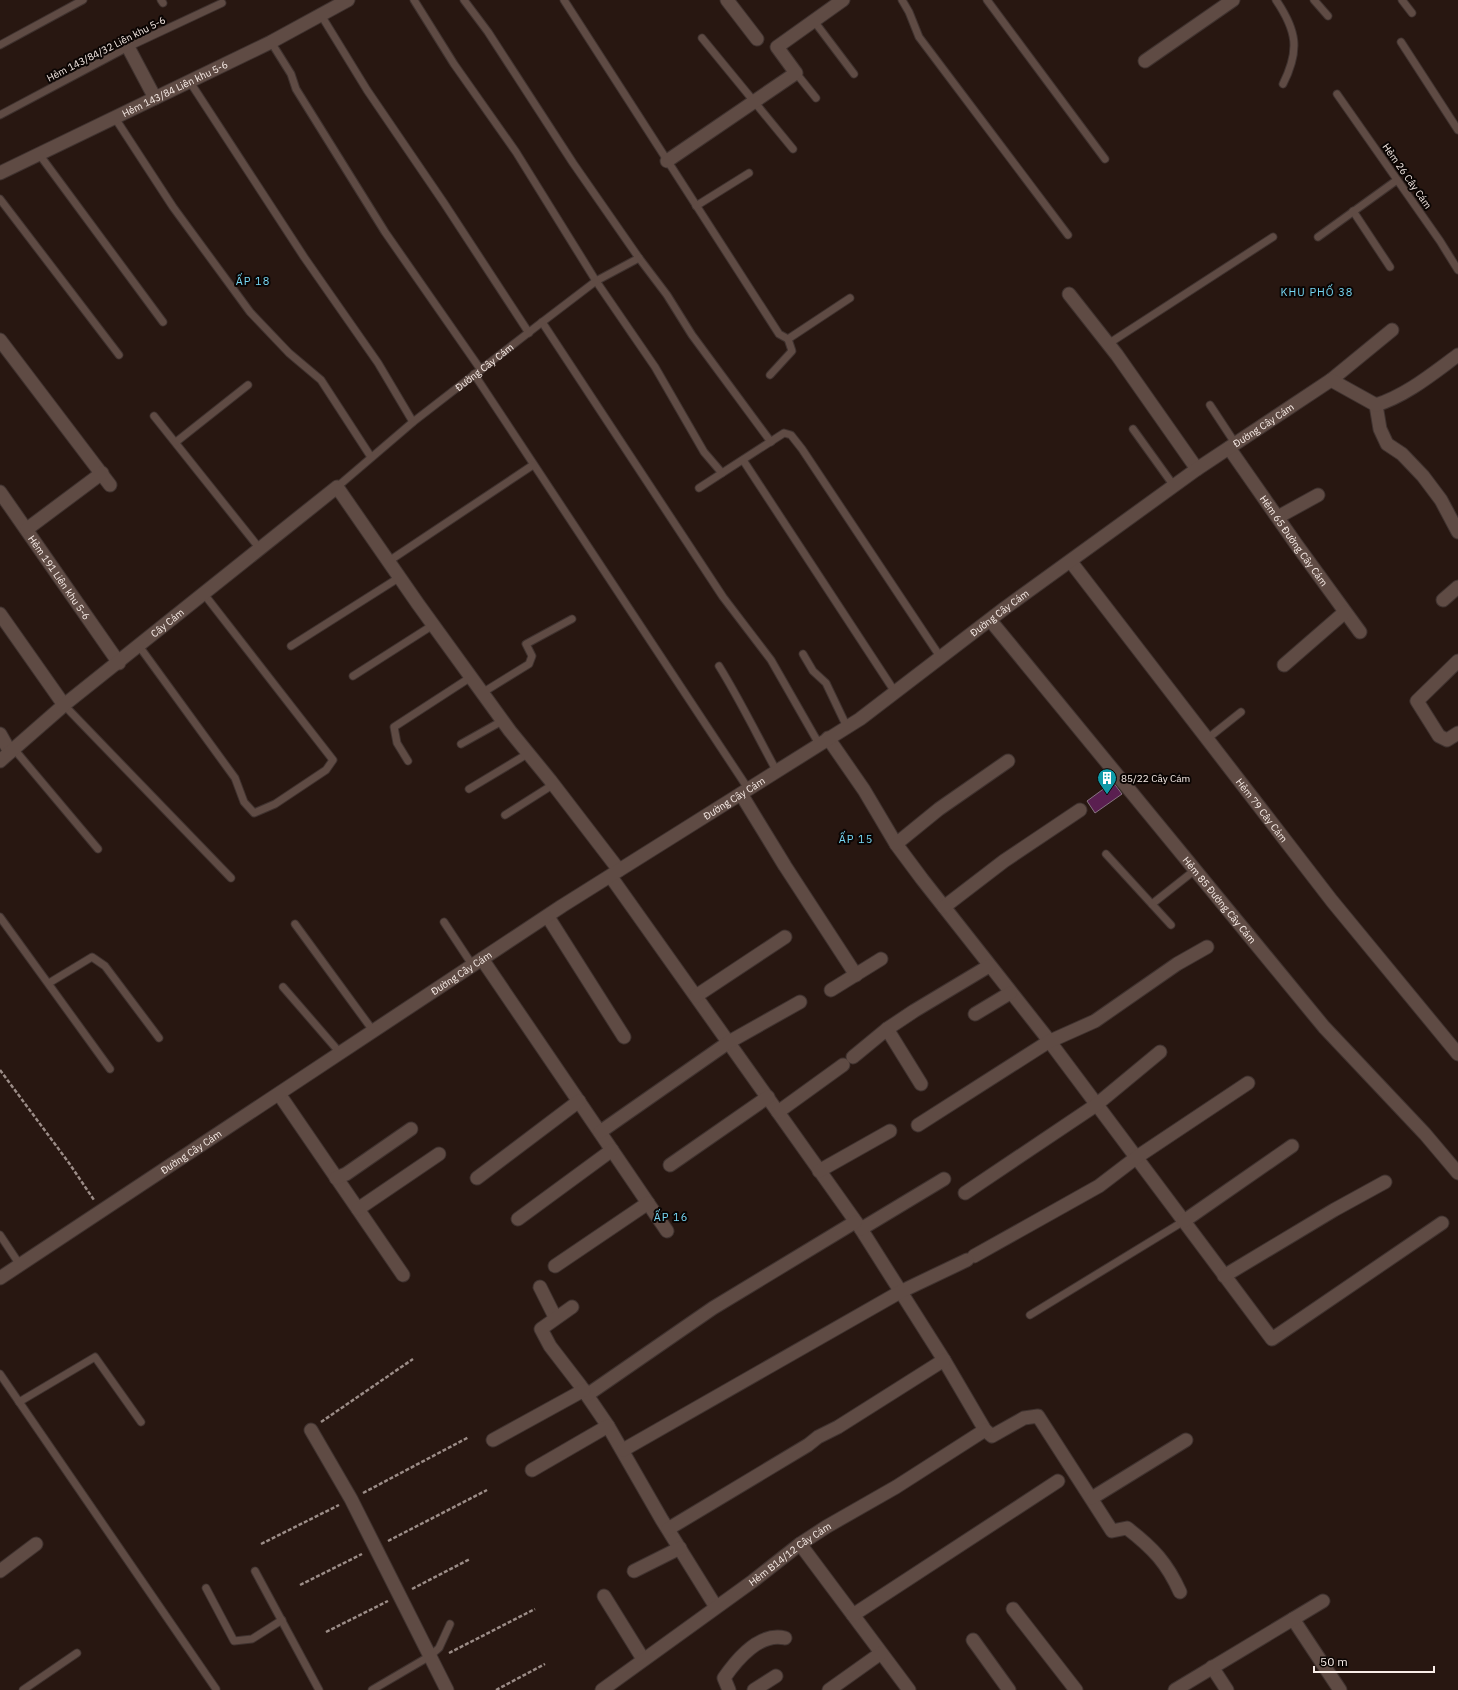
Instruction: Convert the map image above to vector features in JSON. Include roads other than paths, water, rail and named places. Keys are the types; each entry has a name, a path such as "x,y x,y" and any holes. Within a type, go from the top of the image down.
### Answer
{"street":[{"name":"Hẻm 143/84 Liên khu 5-6","path":"0,173 271,42 348,0"},
{"path":"727,0 757,39"},
{"path":"667,161 796,73 777,47 843,0"},
{"path":"1145,61 1233,0"},
{"path":"128,47 156,98"},
{"path":"1069,294 1108,344 1197,469"},
{"name":"Đường Cây Cám","path":"0,1278 548,917 562,906 745,792 776,770 847,727 990,620 1197,469 1331,380 1392,330"},
{"path":"0,340 110,485"},
{"path":"1331,380 1376,405 1392,400 1410,390 1458,355"},
{"path":"1376,405 1380,429 1387,444 1402,454 1424,476 1441,500 1455,528"},
{"name":"Hẻm 65 Đường Cây Cám","path":"1232,445 1278,517 1360,632"},
{"path":"27,529 102,473"},
{"path":"337,487 502,721 554,784 696,996 858,1226 944,1360 985,1430 992,1436 1024,1418 1038,1416 1112,1531 1127,1528 1146,1543 1170,1570 1180,1592"},
{"name":"Cây Cám","path":"0,761 64,705 119,663 337,487"},
{"name":"Hẻm 191 Liên khu 5-6","path":"0,492 119,663"},
{"path":"1278,517 1318,495"},
{"name":"Hẻm 79 Cây Cám","path":"1071,562 1332,902 1458,1054"},
{"path":"1443,600 1458,587"},
{"path":"1284,665 1345,612"},
{"path":"0,614 64,705"},
{"name":"Hẻm 85 Đường Cây Cám","path":"990,620 1324,1027 1425,1134 1458,1173"},
{"path":"1458,661 1417,701 1439,736 1447,740 1458,733"},
{"path":"0,734 12,750"},
{"path":"823,741 864,790 896,844 1137,1157 1272,1339 1442,1223"},
{"path":"896,844 939,809 1008,761"},
{"path":"745,792 785,866 856,975"},
{"path":"944,907 1004,862 1080,810"},
{"path":"548,917 624,1037"},
{"path":"696,996 785,937"},
{"path":"918,1125 1048,1042 1095,1021 1177,964 1207,947"},
{"path":"831,990 881,959"},
{"path":"478,963 579,1101 667,1231"},
{"path":"778,1112 848,1061 887,1029 989,966"},
{"path":"975,1014 1010,993"},
{"path":"600,1132 729,1042 800,1002"},
{"path":"887,1029 921,1084"},
{"path":"965,1193 1096,1105 1160,1052"},
{"path":"623,1450 900,1292 970,1258 1099,1186 1137,1157 1248,1083"},
{"path":"279,1094 403,1275"},
{"path":"670,1165 768,1097"},
{"path":"476,1178 579,1101"},
{"path":"336,1178 346,1174 411,1129"},
{"path":"819,1170 890,1131"},
{"path":"1184,1221 1292,1146"},
{"path":"518,1218 612,1150"},
{"path":"358,1209 439,1154"},
{"path":"493,1440 586,1393 713,1308 944,1179"},
{"path":"1224,1276 1334,1210 1386,1182"},
{"path":"555,1266 648,1203"},
{"path":"540,1287 555,1317"},
{"path":"572,1307 555,1317 541,1329 550,1346 586,1393 608,1426 668,1529 716,1606"},
{"path":"668,1529 808,1445 818,1437 838,1427 944,1360"},
{"path":"532,1470 608,1426"},
{"path":"311,1430 351,1499 447,1690"},
{"name":"Hẻm B14/12 Cây Cám","path":"602,1690 800,1544 826,1527 896,1487 985,1430"},
{"path":"1092,1498 1186,1440"},
{"path":"853,1615 1058,1481"},
{"path":"0,1571 36,1544"},
{"path":"800,1544 908,1690"},
{"path":"634,1571 680,1548"},
{"path":"604,1596 643,1659"},
{"path":"1175,1690 1323,1601"},
{"path":"1013,1609 1076,1690"},
{"path":"1293,1619 1340,1690"},
{"path":"729,1690 724,1678 733,1664 764,1638 776,1636 785,1638"},
{"path":"973,1640 1008,1690"},
{"path":"829,1690 881,1653"},
{"path":"1212,1667 1227,1690"},
{"path":"754,1690 776,1676"}],"lane":[{"path":"0,45 83,0"},
{"path":"414,0 454,64 516,152 596,281 655,367 704,452 722,473"},
{"path":"464,0 488,32 550,129 639,258 667,295 692,335 770,442"},
{"path":"564,0 779,334 788,339 792,351 770,375"},
{"path":"902,0 910,12 919,38 1068,235"},
{"path":"987,0 1105,159"},
{"path":"1276,0 1285,13 1294,38 1292,65 1283,84"},
{"path":"1314,0 1328,16"},
{"path":"1402,0 1412,13"},
{"name":"Hẻm 143/84/32 Liên khu 5-6","path":"0,115 128,47 222,3"},
{"path":"321,15 367,90 529,332"},
{"path":"814,21 854,74"},
{"path":"702,38 754,102 764,112 792,149"},
{"path":"271,42 291,74 296,89 385,232 478,372 533,465 745,792"},
{"path":"1401,42 1458,130"},
{"path":"796,73 816,98"},
{"path":"190,82 304,257 378,363 414,422"},
{"name":"Hẻm 26 Cây Cám","path":"1337,94 1440,240 1458,270"},
{"path":"115,118 172,207 250,312 289,353 321,380 371,456"},
{"path":"39,154 163,322"},
{"path":"696,206 749,173"},
{"path":"1318,236 1397,180"},
{"path":"0,199 119,356"},
{"path":"1353,212 1390,267"},
{"path":"1108,344 1273,237"},
{"name":"Đường Cây Cám","path":"337,487 371,456 596,281 639,258"},
{"path":"788,339 850,298"},
{"path":"542,322 723,598 771,660 823,741"},
{"path":"176,442 248,386"},
{"path":"1210,405 1232,445"},
{"path":"154,416 260,549"},
{"path":"1133,429 1174,486"},
{"path":"700,488 784,433 788,434 802,449 941,658"},
{"path":"743,460 895,692"},
{"path":"389,561 533,465"},
{"path":"291,646 400,577"},
{"path":"139,646 235,778 244,802 254,813 275,804 326,770 332,760 204,594"},
{"path":"482,693 529,664 532,656 526,644 572,619"},
{"path":"353,676 433,625"},
{"path":"803,654 813,671 826,683 847,727"},
{"path":"719,666 737,695 750,724 776,770"},
{"path":"408,760 397,743 394,727 470,677"},
{"path":"64,705 231,878"},
{"path":"1207,739 1241,712"},
{"path":"460,744 502,721"},
{"path":"12,750 98,849"},
{"path":"469,789 529,754"},
{"path":"506,815 554,784"},
{"path":"1106,854 1171,925"},
{"path":"1152,904 1195,870"},
{"path":"0,917 110,1069"},
{"path":"444,922 478,963"},
{"path":"295,924 374,1032"},
{"path":"49,984 92,957 105,966 159,1038"},
{"path":"283,987 341,1054"},
{"path":"1030,1315 1184,1221"},
{"path":"0,1235 20,1265"},
{"path":"19,1402 95,1357 141,1422"},
{"path":"0,1374 216,1689"},
{"path":"254,1571 319,1690"},
{"path":"206,1588 223,1623 234,1641 252,1638 282,1620"},
{"path":"372,1690 431,1659 439,1648 450,1624"},
{"path":"23,1690 76,1653"}],"place":[{"name":"85/22 Cây Cám","path":"1107,795"}],"district":[{"name":"ẤP 18","path":"253,281"},
{"name":"KHU PHỐ 38","path":"1317,292"},
{"name":"ẤP 15","path":"856,839"},
{"name":"ẤP 16","path":"671,1217"}]}
